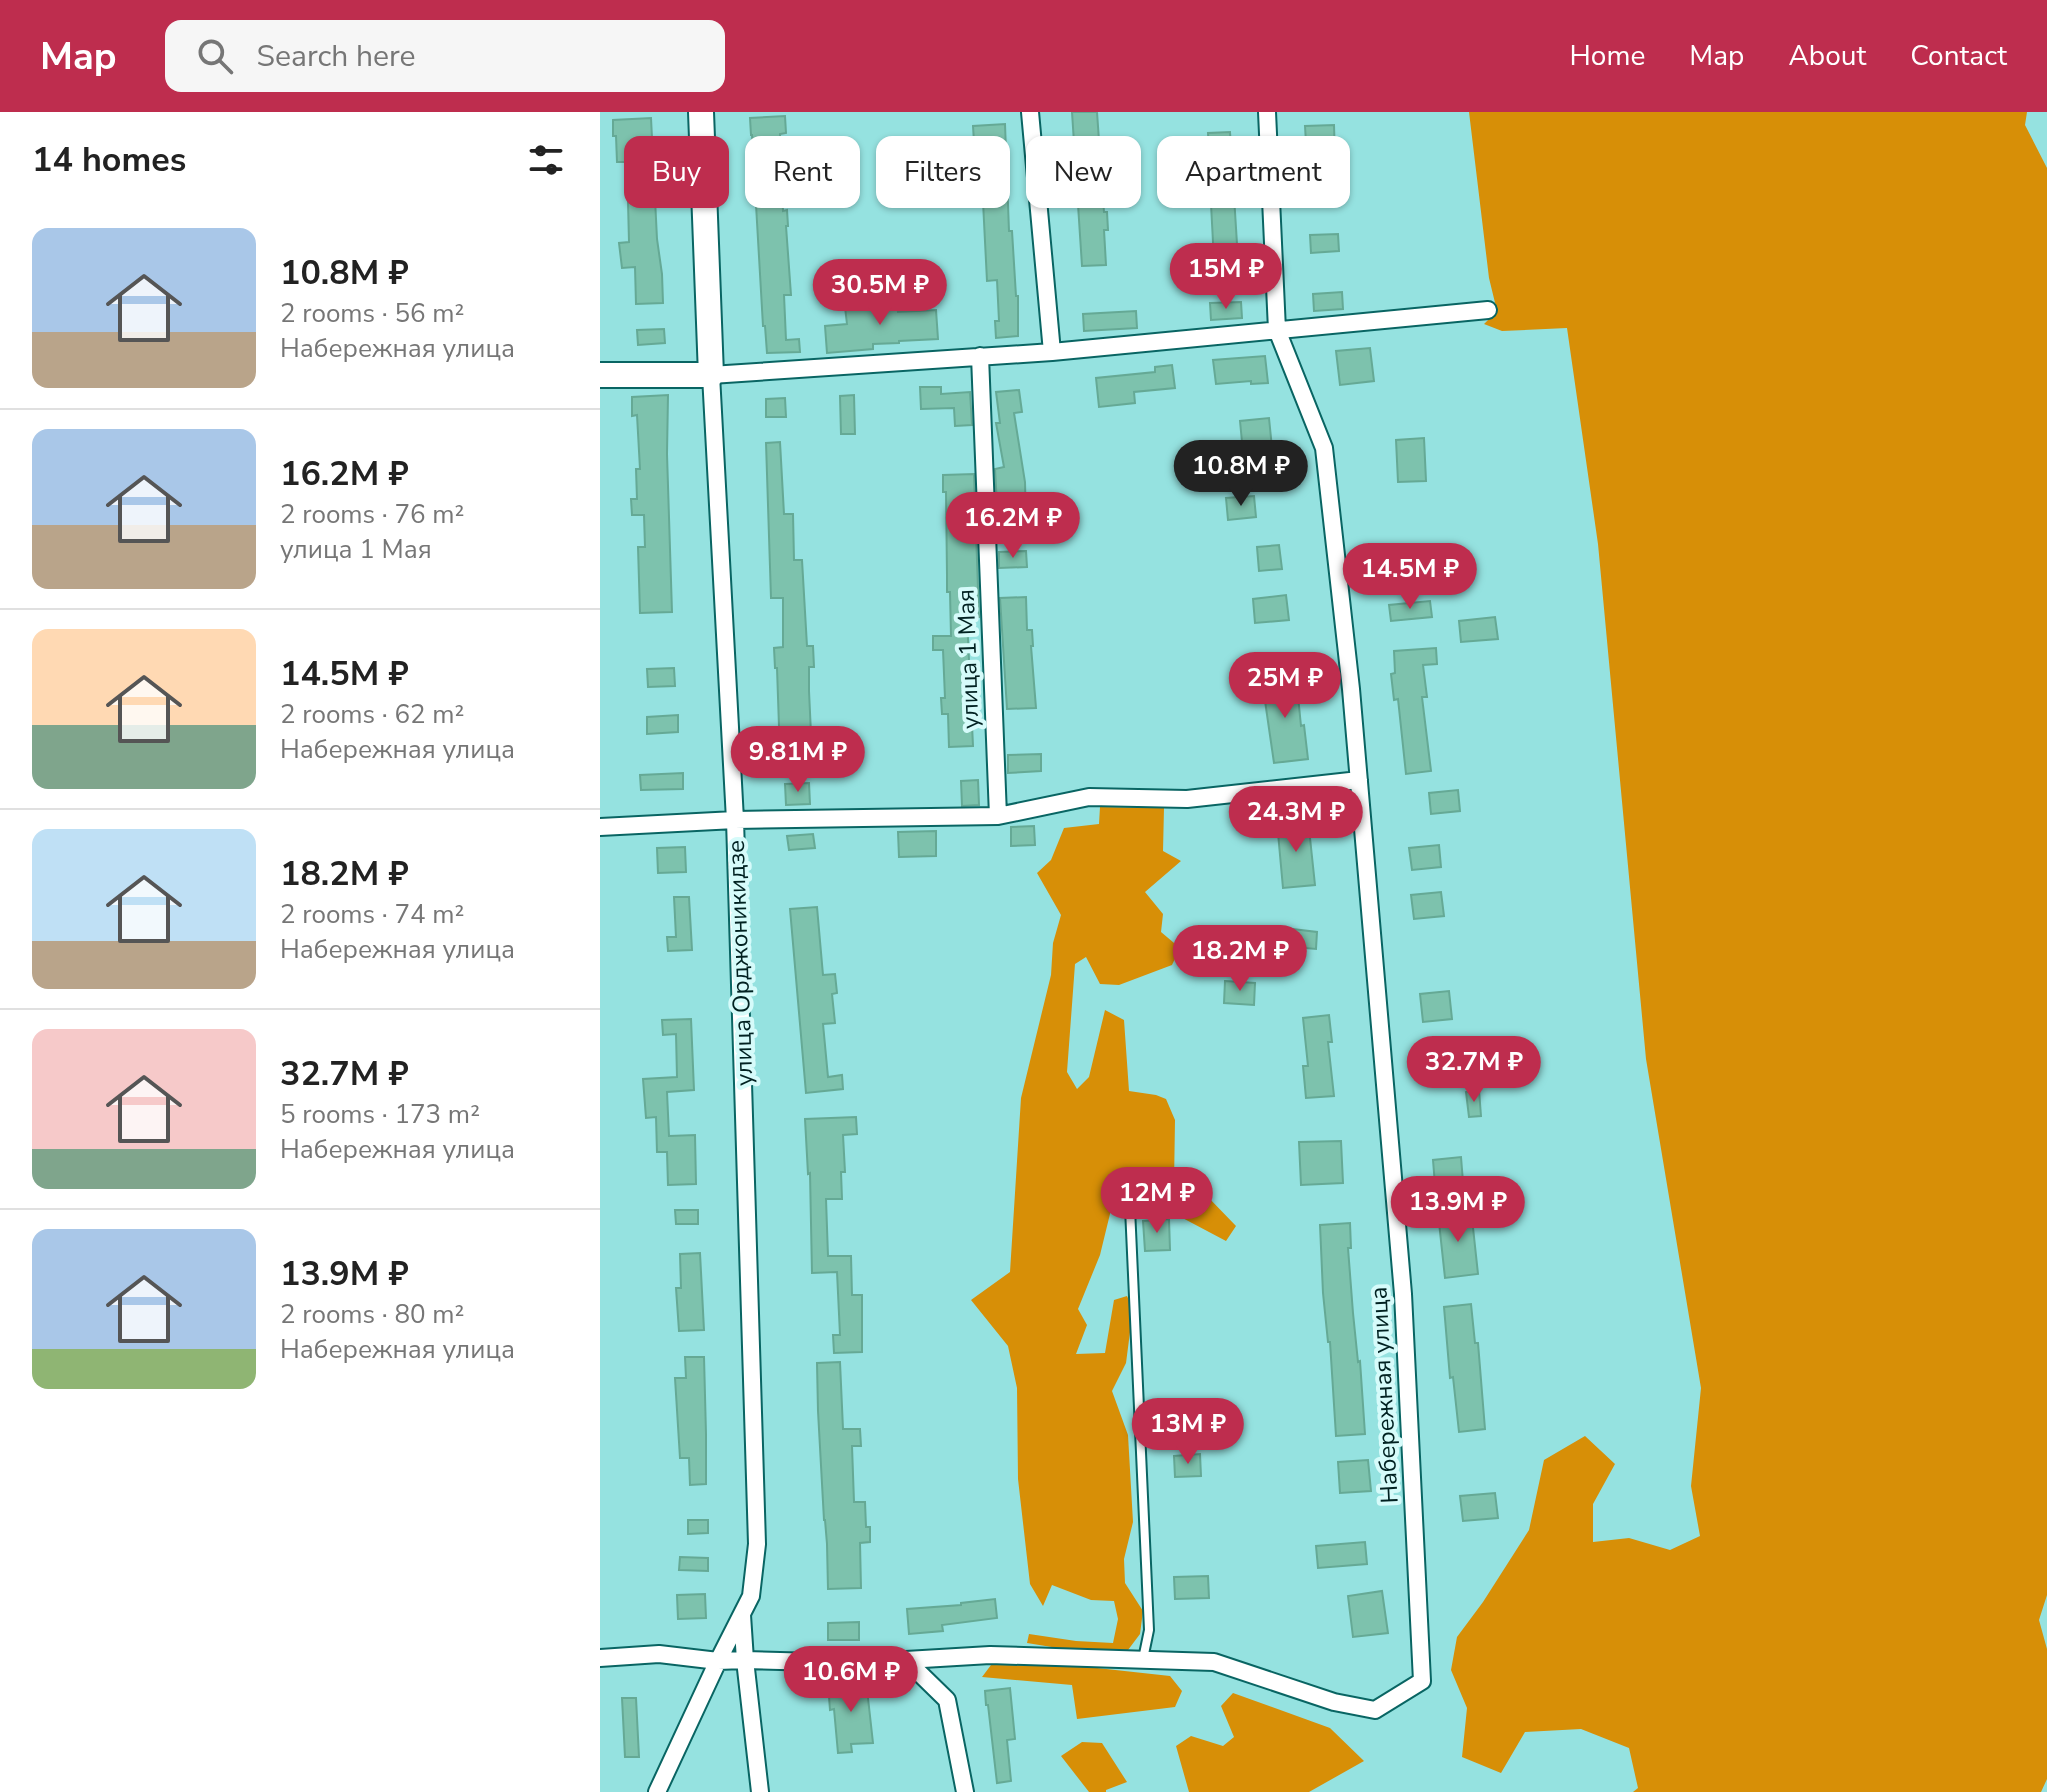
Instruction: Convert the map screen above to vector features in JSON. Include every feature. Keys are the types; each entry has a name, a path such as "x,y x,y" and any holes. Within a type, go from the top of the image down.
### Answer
{"main road":[{"name":"улица Орджоникидзе","path":"701,112 711,375"},
{"path":"600,375 711,375"}],"street":[{"path":"1030,112 1052,352"},
{"name":"Набережная улица","path":"1143,1660 1214,1662 1334,1702 1375,1710 1422,1681 1403,1294 1350,674 1324,448 1277,330 1267,112"},
{"path":"711,375 1052,352 1488,310"},
{"name":"улица 1 Мая","path":"980,356 998,816"},
{"name":"улица Орджоникидзе","path":"657,1792 751,1596 757,1544 735,820 711,375"},
{"path":"600,827 735,820 998,816 1089,797 1187,799 1359,780"},
{"path":"742,1613 760,1792"},
{"path":"600,1658 659,1654 718,1661 816,1662 990,1655 1143,1660"},
{"path":"906,1660 947,1700 965,1792"}],"lane":[{"path":"1130,1208 1149,1630 1143,1660"}],"shaded area":[{"path":"1469,112 2027,112 2025,125 2047,168 2047,1595 2039,1620 2047,1649 2047,1779 2041,1792 1633,1792 1638,1788 1629,1748 1581,1729 1525,1732 1501,1773 1462,1757 1467,1708 1451,1670 1457,1637 1529,1530 1544,1460 1585,1436 1615,1464 1593,1504 1593,1542 1629,1538 1670,1550 1700,1536 1691,1486 1701,1388 1646,1059 1598,544 1567,328 1502,331 1484,324 1497,311 1489,278"},
{"path":"1100,807 1164,808 1163,851 1181,861 1145,892 1163,914 1161,932 1180,948 1172,965 1119,985 1100,984 1086,957 1075,964 1067,1072 1077,1089 1089,1077 1105,1010 1124,1020 1129,1091 1166,1099 1175,1120 1174,1184 1206,1195 1236,1226 1226,1241 1175,1214 1152,1187 1118,1181 1100,1255 1078,1309 1087,1325 1076,1354 1105,1353 1114,1300 1127,1296 1133,1309 1126,1363 1112,1391 1128,1435 1133,1522 1124,1559 1125,1583 1143,1611 1140,1634 1128,1650 1095,1654 1027,1643 1029,1634 1113,1643 1118,1619 1114,1601 1091,1600 1052,1585 1043,1606 1030,1584 1018,1479 1017,1388 1008,1346 971,1300 1010,1272 1021,1098 1051,975 1053,943 1061,915 1037,873 1051,860 1064,828 1099,824"},
{"path":"991,1665 1079,1666 1170,1676 1182,1691 1175,1707 1077,1719 1072,1685 982,1677"},
{"path":"1233,1693 1330,1728 1364,1761 1309,1792 1189,1792 1176,1746 1191,1736 1223,1746 1234,1737 1221,1706"},
{"path":"1082,1742 1102,1743 1127,1782 1106,1792 1089,1792 1061,1756"}],"building":[{"path":"1072,112 1097,112 1099,136 1074,136"},
{"path":"785,116 786,133 780,136 752,136 750,118"},
{"path":"651,118 652,136 624,136 624,162 617,162 613,120"},
{"path":"1005,124 1005,136 974,136 973,126"},
{"path":"1334,125 1334,136 1306,136 1305,126"},
{"path":"1230,132 1230,136 1208,136 1208,133"},
{"path":"628,208 655,208 663,303 636,304 635,267 622,268 619,243 629,242"},
{"path":"756,208 783,208 783,211 787,210 791,295 784,295 786,340 799,339 800,352 767,353"},
{"path":"983,208 1008,208 1018,296 1018,336 996,338 995,321 999,321 997,280 987,281"},
{"path":"1078,208 1104,208 1107,212 1108,230 1104,230 1106,265 1082,266"},
{"path":"1211,208 1235,208 1238,260 1214,261"},
{"path":"1338,234 1339,251 1311,253 1310,235"},
{"path":"1342,292 1343,309 1314,311 1313,294"},
{"path":"883,298 897,298 898,312 936,310 938,339 873,344 873,349 827,353 825,326 847,324 845,307 884,304"},
{"path":"1241,302 1242,318 1211,320 1210,303"},
{"path":"1136,311 1137,328 1084,331 1083,314"},
{"path":"664,329 665,343 638,345 637,330"},
{"path":"1370,348 1374,381 1340,385 1336,351"},
{"path":"1265,356 1268,383 1216,384 1213,360"},
{"path":"1172,365 1175,388 1134,392 1135,403 1099,407 1096,378 1155,372 1155,367"},
{"path":"920,387 941,387 941,394 970,392 972,425 955,426 954,408 921,409"},
{"path":"1019,390 1022,412 1014,413 1025,482 1026,521 998,522 995,469 1004,467 996,423 1000,423 996,392"},
{"path":"668,395 672,612 640,613 638,547 645,547 644,515 632,515 631,499 637,499 636,469 640,469 637,415 632,416 632,397"},
{"path":"854,395 855,434 841,434 840,396"},
{"path":"785,398 786,417 766,417 766,399"},
{"path":"1269,418 1275,478 1242,481 1240,463 1244,463 1240,421"},
{"path":"1424,438 1426,481 1398,482 1396,440"},
{"path":"780,442 784,514 793,514 794,560 802,560 807,646 813,646 814,667 809,667 812,755 780,756 774,648 783,647 783,598 771,598 766,443"},
{"path":"974,474 979,617 967,617 973,746 949,747 948,714 942,714 941,698 945,698 943,650 933,650 933,636 951,636 943,475"},
{"path":"1254,496 1256,517 1228,520 1226,498"},
{"path":"1279,545 1282,569 1259,571 1257,547"},
{"path":"1428,545 1430,564 1407,566 1405,548"},
{"path":"1026,551 1027,567 999,568 999,552"},
{"path":"1286,595 1289,620 1255,623 1253,599"},
{"path":"1026,597 1027,630 1032,630 1036,708 1007,709 1000,598"},
{"path":"1430,601 1432,617 1391,621 1389,605"},
{"path":"1495,617 1498,639 1461,642 1459,621"},
{"path":"1436,648 1437,664 1423,665 1427,697 1422,697 1431,771 1406,774 1398,699 1394,700 1391,674 1395,673 1394,651"},
{"path":"674,668 675,686 648,687 647,669"},
{"path":"1296,676 1308,759 1274,763 1262,680"},
{"path":"678,715 678,732 647,734 647,717"},
{"path":"1041,754 1041,771 1008,773 1008,755"},
{"path":"683,773 683,789 641,790 640,775"},
{"path":"978,780 979,805 962,806 961,781"},
{"path":"809,783 810,804 786,805 785,784"},
{"path":"1458,790 1460,811 1431,814 1429,793"},
{"path":"1308,819 1315,885 1283,888 1277,822"},
{"path":"1034,826 1035,845 1011,846 1011,827"},
{"path":"936,831 936,856 899,857 898,832"},
{"path":"813,834 815,848 789,850 787,836"},
{"path":"1439,845 1441,867 1412,870 1409,848"},
{"path":"685,847 686,872 658,873 657,848"},
{"path":"1441,892 1444,916 1414,919 1411,895"},
{"path":"674,897 689,897 692,950 668,951 667,937 676,937"},
{"path":"817,907 823,975 835,974 837,993 832,994 835,1023 823,1024 828,1077 842,1075 843,1089 806,1093 790,909"},
{"path":"1284,928 1317,932 1316,949 1282,946"},
{"path":"1225,981 1255,983 1254,1005 1224,1003"},
{"path":"1449,991 1452,1019 1423,1022 1420,994"},
{"path":"1329,1015 1332,1042 1328,1042 1334,1096 1306,1098 1303,1066 1308,1066 1303,1018"},
{"path":"691,1019 694,1090 667,1092 669,1136 695,1135 696,1184 668,1185 667,1152 657,1152 656,1117 646,1118 643,1079 677,1077 676,1034 663,1035 662,1020"},
{"path":"1479,1090 1481,1116 1469,1117 1466,1092"},
{"path":"856,1117 857,1134 843,1135 845,1172 841,1172 842,1199 826,1199 828,1256 851,1256 852,1295 862,1295 862,1352 834,1353 833,1335 840,1335 837,1272 812,1273 810,1173 805,1119"},
{"path":"1341,1141 1343,1183 1301,1185 1299,1142"},
{"path":"1461,1157 1463,1182 1435,1185 1433,1160"},
{"path":"1471,1209 1478,1274 1445,1278 1438,1213"},
{"path":"675,1210 698,1210 698,1224 676,1224"},
{"path":"1169,1219 1170,1250 1145,1251 1143,1221"},
{"path":"1350,1223 1351,1248 1348,1248 1365,1434 1336,1436 1320,1225"},
{"path":"700,1253 704,1330 679,1331 676,1288 681,1288 680,1254"},
{"path":"1471,1304 1475,1343 1478,1343 1485,1429 1459,1432 1453,1377 1450,1378 1444,1307"},
{"path":"685,1357 704,1357 706,1484 690,1485 689,1458 680,1458 675,1378 686,1378"},
{"path":"840,1362 843,1429 860,1429 861,1446 852,1446 854,1502 865,1502 870,1542 860,1543 861,1588 828,1589 817,1363"},
{"path":"1200,1454 1201,1476 1175,1477 1174,1456"},
{"path":"1368,1460 1371,1491 1340,1493 1338,1462"},
{"path":"1495,1493 1498,1518 1463,1521 1460,1496"},
{"path":"688,1520 708,1520 708,1533 688,1534"},
{"path":"1365,1542 1367,1564 1318,1568 1316,1546"},
{"path":"680,1557 708,1558 708,1571 679,1570"},
{"path":"1208,1576 1209,1598 1175,1599 1174,1577"},
{"path":"1382,1591 1388,1633 1353,1637 1348,1596"},
{"path":"705,1594 706,1618 678,1619 677,1595"},
{"path":"995,1599 997,1618 942,1625 943,1631 909,1634 907,1609"},
{"path":"859,1622 859,1640 828,1640 828,1623"},
{"path":"866,1680 873,1743 851,1744 852,1752 838,1753 828,1683"},
{"path":"1010,1688 1015,1739 1007,1740 1011,1781 997,1783 985,1691"},
{"path":"622,1698 636,1698 639,1757 625,1757"}]}
